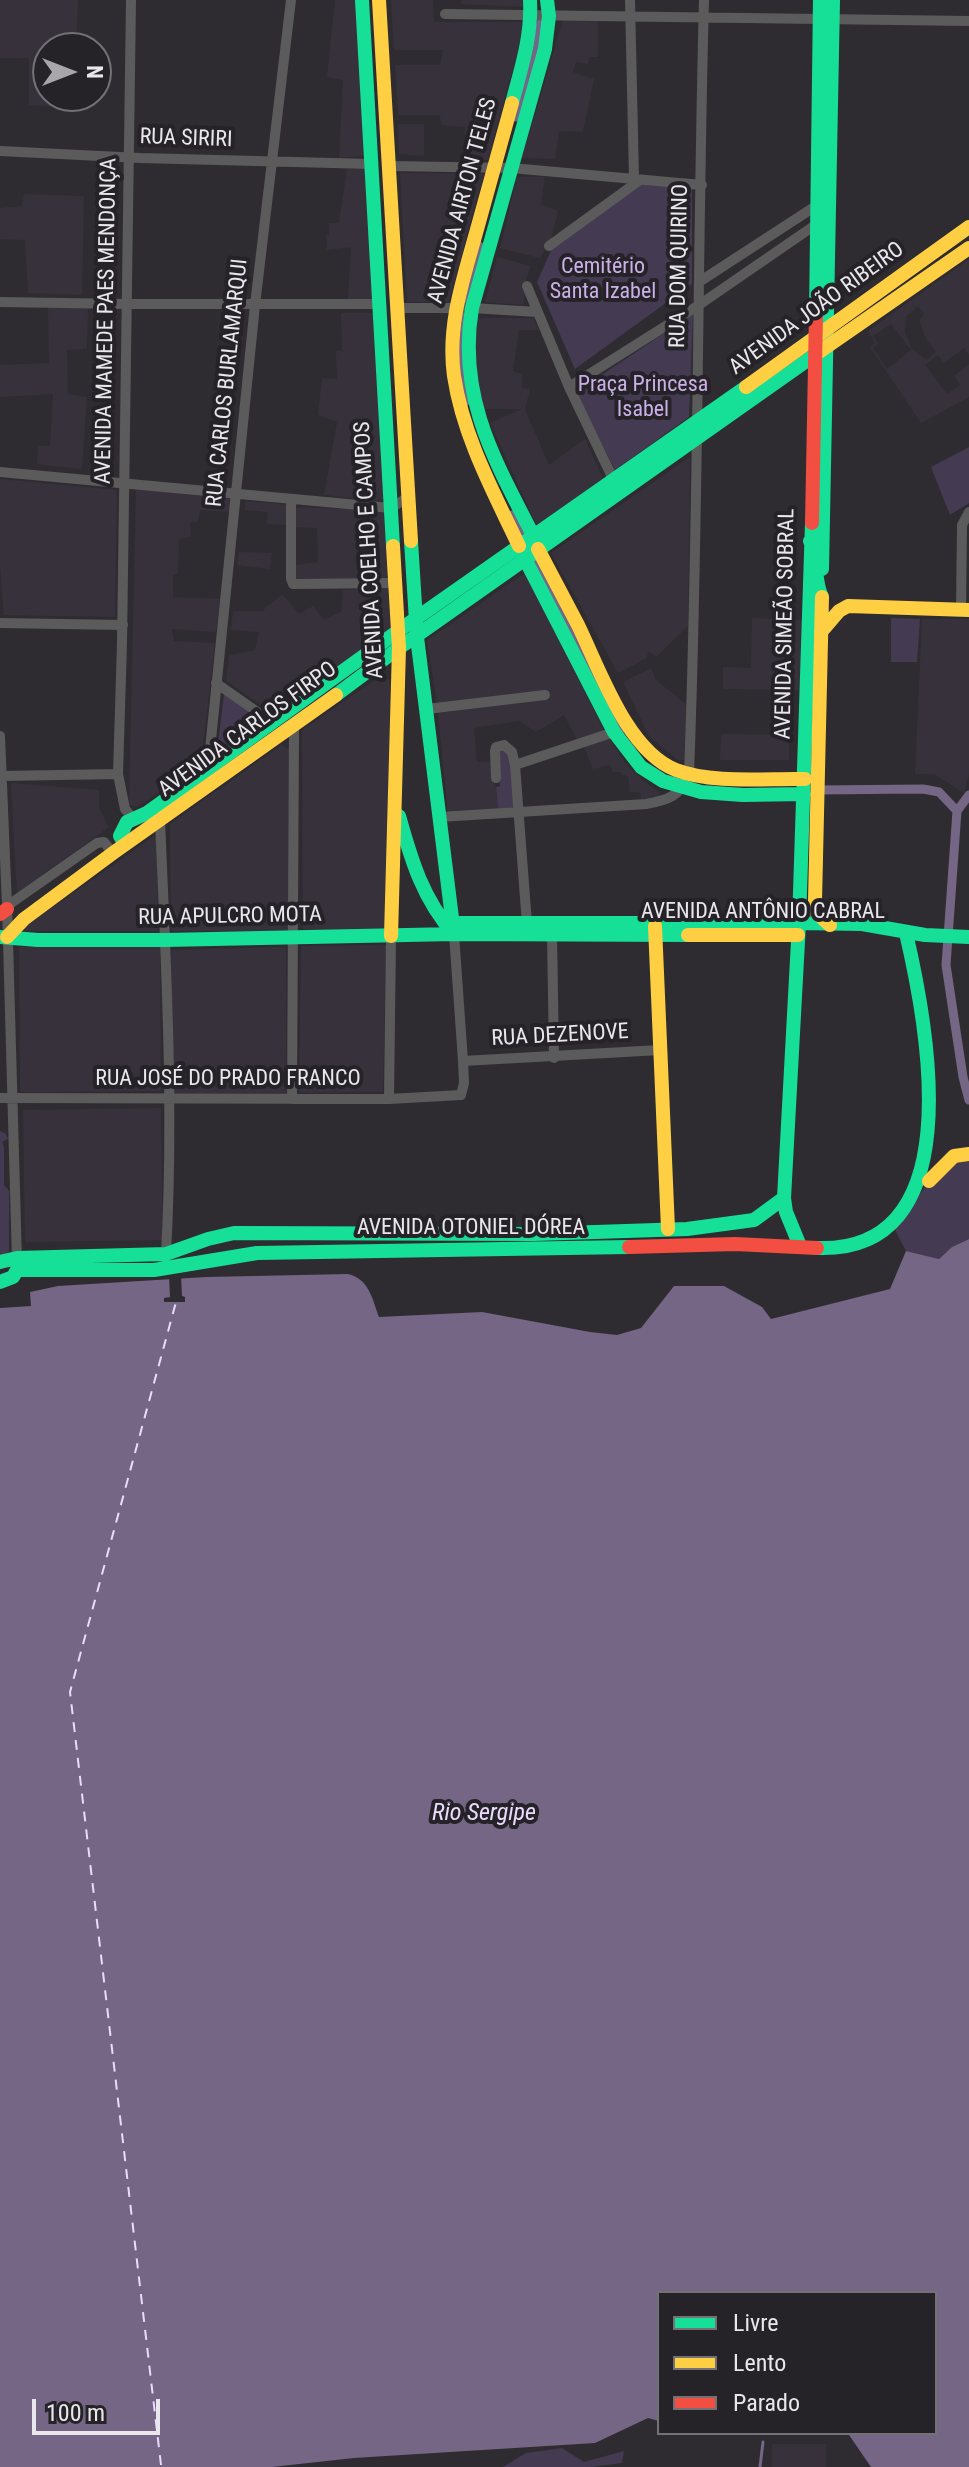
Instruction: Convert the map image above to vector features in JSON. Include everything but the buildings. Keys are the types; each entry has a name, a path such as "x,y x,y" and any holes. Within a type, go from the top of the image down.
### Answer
{"main road":[{"name":"AVENIDA COELHO E CAMPOS","path":"362,0 399,648 391,936"},
{"name":"AVENIDA COELHO E CAMPOS","path":"379,0 417,637 453,928"},
{"name":"AVENIDA SIMEÃO SOBRAL","path":"800,1246 786,1212 784,1198 798,929 821,632 821,350 815,337 817,224 823,201 826,19 820,0"},
{"name":"AVENIDA SIMEÃO SOBRAL","path":"826,19 833,0"},
{"name":"AVENIDA AIRTON TELES","path":"540,10 526,52 502,167 452,344 454,380 488,479 620,708 656,758 686,782"},
{"name":"AVENIDA SIMEÃO SOBRAL","path":"823,201 830,215 827,327 821,350 810,541 811,788 816,844 815,906 822,920 830,925"},
{"name":"AVENIDA JOÃO RIBEIRO","path":"696,430 827,327 969,227"},
{"name":"AVENIDA JOÃO RIBEIRO","path":"529,548 696,430 821,350 969,248"},
{"path":"810,541 815,553 815,583 822,597"},
{"name":"AVENIDA AIRTON TELES","path":"529,548 614,732 628,753 645,770 663,782 811,788"},
{"name":"AVENIDA CARLOS FIRPO","path":"130,813 147,813 416,619 529,548"},
{"name":"AVENIDA CARLOS FIRPO","path":"3,937 119,848 417,637 529,548"},
{"name":"AVENIDA SIMEÃO SOBRAL","path":"822,597 848,606 965,610"},
{"path":"821,632 848,606"},
{"path":"395,801 428,902 441,921 453,928"},
{"path":"119,848 121,832 130,813"},
{"name":"AVENIDA ANTÔNIO CABRAL","path":"453,928 527,924 906,933"},
{"name":"AVENIDA ANTÔNIO CABRAL","path":"798,929 862,924 906,933"},
{"name":"RUA APULCRO MOTA","path":"3,937 38,940 293,939 391,936 453,928"},
{"name":"AVENIDA ANTÔNIO CABRAL","path":"453,928 552,934 655,929"},
{"path":"655,929 668,1229"},
{"path":"929,1181 942,1135 941,1088 906,933 966,936"},
{"path":"929,1181 961,1155"},
{"name":"AVENIDA OTONIEL DÓREA","path":"17,1264 160,1269 232,1254 257,1253 748,1244 839,1248 871,1242 895,1230 914,1210 929,1181"},
{"name":"AVENIDA OTONIEL DÓREA","path":"17,1264 166,1254 234,1233 534,1234 687,1229 754,1220 784,1198"},
{"path":"0,1262 17,1264 13,1277 0,1282"}],"street":[{"name":"AVENIDA MAMEDE PAES MENDONÇA","path":"130,813 118,774 123,625 131,0"},
{"name":"RUA CARLOS BURLAMARQUI","path":"208,770 255,305 291,0"},
{"path":"630,0 637,179"},
{"name":"RUA DOM QUIRINO","path":"686,782 694,643 704,0"},
{"path":"445,14 540,10 704,19 969,21"},
{"name":"RUA SIRIRI","path":"0,151 130,158 371,164"},
{"path":"389,166 502,167 702,185"},
{"path":"549,246 637,179"},
{"path":"699,282 823,201"},
{"path":"569,387 699,305 830,215"},
{"path":"527,286 569,387 616,486"},
{"path":"0,302 380,304"},
{"path":"398,308 537,312"},
{"path":"0,472 391,508 410,496"},
{"path":"291,499 293,584 394,583"},
{"path":"965,610 962,533 963,520 969,512"},
{"path":"0,623 123,625"},
{"path":"216,683 273,723"},
{"path":"427,709 545,695"},
{"path":"292,1099 294,727"},
{"path":"515,765 614,732"},
{"path":"0,736 5,910 3,937 13,1098 17,1264"},
{"path":"496,778 496,747 504,745 510,748 515,765 527,924"},
{"path":"1,776 118,774"},
{"path":"440,817 646,804 669,798 686,782"},
{"path":"160,820 169,1099 170,1185 166,1254"},
{"path":"5,910 97,843 104,842 119,848"},
{"path":"453,928 463,1061"},
{"path":"552,934 554,1058"},
{"name":"AVENIDA COELHO E CAMPOS","path":"389,1099 391,936"},
{"name":"RUA DEZENOVE","path":"463,1061 660,1050"},
{"name":"RUA JOSÉ DO PRADO FRANCO","path":"0,1098 389,1099 456,1096 461,1095 463,1088 463,1061"},
{"path":"0,1129 14,1129"}],"shaded area":[{"path":"0,0 78,0 77,32 32,32 32,105 29,105 29,58 0,58"},
{"path":"335,0 356,0 364,156 339,158 343,80 327,77"},
{"path":"391,0 433,0 434,22 526,22 488,160 466,160 465,127 441,125 440,115 398,115 395,65 440,65 443,50 394,50"},
{"path":"461,0 524,0 525,7 461,4"},
{"path":"563,20 598,21 598,57 590,57 588,64 576,62 573,72 594,79 583,132 559,131 555,159 522,158"},
{"path":"398,124 424,124 424,156 399,154"},
{"path":"347,169 365,169 374,300 348,299 351,247 327,250 329,223 339,223"},
{"path":"400,173 484,174 449,302 407,302"},
{"path":"517,177 545,177 541,204 558,211 551,240 540,258 500,248"},
{"path":"24,194 84,196 82,295 28,293 25,240 0,239 0,208 22,206"},
{"path":"497,257 531,266 525,283 524,305 485,302"},
{"path":"969,259 969,355 964,348 944,363 938,355 925,365 947,394 960,385 954,376 969,364 969,397 921,423 870,347 875,343 868,331","holes":["918,306 924,314 919,320 926,339 936,352 926,360 912,349 905,332 906,317","891,324 911,350 887,369 873,348 878,343 873,336"]},
{"path":"88,305 87,349 67,350 68,394 87,397 82,469 37,464 38,446 50,446 53,394 0,397 0,365 49,363 48,306"},
{"path":"341,313 374,313 385,501 324,495 337,422 318,415 322,378 337,379 336,351 342,350"},
{"path":"478,318 533,318 539,330 519,330 513,371 522,374 522,388 530,389 525,409 549,465 585,439 604,480 540,523 536,524 490,423 522,409 484,409 479,396 474,355"},
{"path":"690,457 688,626 656,657 648,651 647,658 618,673 551,553"},
{"path":"0,479 117,490 115,617 4,615 0,566"},
{"path":"136,489 233,499 231,512 200,510 198,522 190,522 191,537 179,539 178,574 173,574 173,597 220,599 216,632 172,629 174,641 215,643 201,764 137,807 129,805"},
{"path":"245,501 289,505 288,525 267,524 268,512 245,510"},
{"path":"295,507 386,511 387,581 295,582 295,565 318,562 317,528 295,527"},
{"path":"239,552 272,553 270,569 237,565"},
{"path":"525,573 604,730 577,740 564,715 536,732 519,721 474,728 477,762 493,761 498,809 448,814 438,713 549,698 547,692 437,704 427,640"},
{"path":"388,587 391,629 273,713 226,681 229,655 255,650 259,632 231,630 233,611 262,611 282,594 299,614 313,606 324,620 341,612 343,590"},
{"path":"752,618 802,620 801,690 723,689 723,667 751,668"},
{"path":"922,619 969,619 969,774 964,793 934,774 915,774"},
{"path":"651,668 656,680 687,705 687,759 679,761 649,736 623,682"},
{"path":"381,676 390,680 386,930 303,932 302,730"},
{"path":"721,734 789,735 789,760 720,760"},
{"path":"609,738 625,763 659,792 659,798 641,800 640,792 630,792 628,776 612,772 611,765 593,769 584,747"},
{"path":"281,745 290,749 289,931 171,931 170,824"},
{"path":"11,783 99,790 99,808 109,827 17,893"},
{"path":"154,836 157,837 158,931 24,931 25,927"},
{"path":"386,945 383,1092 299,1093 301,946"},
{"path":"160,946 161,1091 20,1092 19,947"},
{"path":"286,947 286,1093 173,1093 171,950"},
{"path":"161,1108 163,1240 25,1242 23,1110"},
{"path":"772,2444 826,2444 826,2467 772,2467"}],"green space":[{"name":"Cemitério Santa Izabel","path":"643,183 692,187 692,284 575,369 537,282 553,246"},
{"name":"Praça Princesa Isabel","path":"693,314 689,417 615,470 576,392"},
{"path":"969,447 969,503 950,515 931,467"},
{"path":"891,618 920,619 917,662 891,662"},
{"path":"224,694 265,722 217,752"},
{"path":"509,749 515,807 498,809 497,750"},
{"path":"0,1131 8,1139 2,1142 4,1185 9,1191 9,1252 0,1256"},
{"path":"969,1154 969,1239 952,1247 939,1259 906,1251 895,1230 929,1181"},
{"path":"562,2448 584,2462 624,2451 622,2463 591,2467 503,2467 526,2453"}],"water":[{"name":"Rio Sergipe","path":"969,1239 969,2467 871,2467 849,2435 937,2435 937,2291 657,2291 657,2420 648,2418 595,2443 354,2458 272,2467 0,2467 0,1308 31,1306 30,1292 58,1286 206,1277 348,1274 365,1285 379,1317 482,1312 617,1335 641,1328 674,1286 724,1286 762,1307 771,1319 890,1289 906,1251 939,1259 952,1247"}],"pier":[{"path":"181,1275 185,1302 164,1302 164,1298 170,1297 169,1276"}],"waterway":[{"path":"515,117 541,23"},
{"path":"466,401 459,363 463,317 479,246"},
{"path":"512,515 620,730"},
{"path":"816,790 923,789 939,792 957,811"},
{"path":"969,795 957,811 946,965 969,1100"},
{"path":"760,2467 763,2442"}],"ferry route":[{"path":"161,2465 70,1692 176,1302"}],"traffic: fast":[{"path":"362,0 393,546"},
{"path":"512,103 528,39 530,0"},
{"path":"534,537 493,455 483,427 470,371 469,340 472,308 545,49 549,16 547,0"},
{"path":"816,314 820,0"},
{"path":"822,569 833,0"},
{"path":"336,695 819,352"},
{"path":"125,844 120,836 127,822 147,813 408,624 746,387"},
{"path":"452,923 799,923 812,523"},
{"path":"411,541 417,637 454,934"},
{"path":"810,541 822,597"},
{"path":"525,559 614,732 641,767 663,781 701,792 804,794"},
{"path":"399,816 426,893 454,934"},
{"path":"800,1246 786,1212 784,1198 799,923 862,924 925,935 969,937"},
{"path":"817,1248 865,1240 898,1216 918,1178 928,1131 928,1080 924,1027 906,933"},
{"path":"0,937 165,940 454,934 688,935"},
{"path":"0,1262 17,1258 166,1254 234,1233 534,1234 687,1229 754,1220 784,1198"},
{"path":"0,1282 13,1277 17,1270 154,1270 257,1253 629,1247"}],"traffic: slow":[{"path":"379,0 411,541"},
{"path":"512,103 461,286 454,321 452,357 464,420 489,484 519,546"},
{"path":"746,387 969,227"},
{"path":"819,352 969,248"},
{"path":"391,936 399,648 393,546"},
{"path":"538,549 629,728 659,760 676,770 706,777 805,779"},
{"path":"822,597 815,901 817,913 830,925"},
{"path":"821,632 839,611 848,606 969,610"},
{"path":"7,937 24,919 113,853 336,695"},
{"path":"655,926 668,1229"},
{"path":"688,935 798,935"},
{"path":"929,1181 954,1156 969,1154"}],"traffic: jam":[{"path":"812,523 816,314"},
{"path":"0,914 7,909"},
{"path":"629,1247 735,1244 817,1248"}]}
